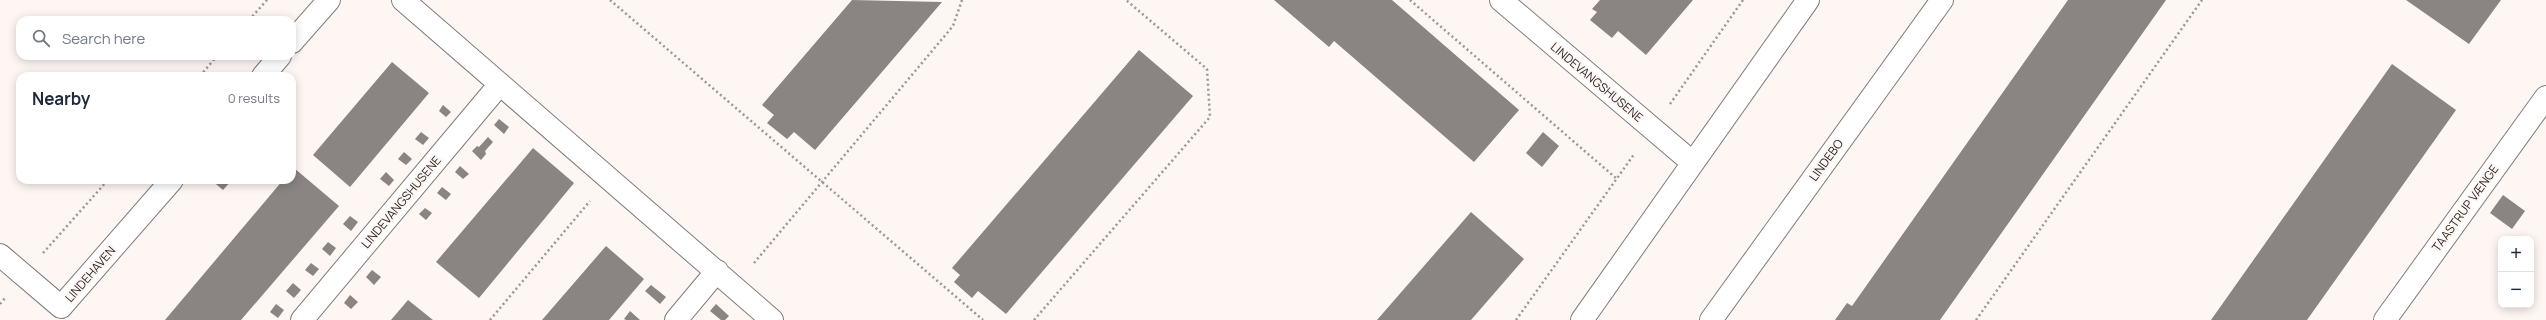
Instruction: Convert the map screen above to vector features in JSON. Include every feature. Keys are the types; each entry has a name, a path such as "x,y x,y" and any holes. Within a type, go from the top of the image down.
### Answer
{"street":[{"path":"296,37 329,0"},
{"path":"403,0 772,320"},
{"name":"LINDEVANGSHUSENE","path":"1501,0 1693,163"},
{"path":"1582,320 1808,0"},
{"name":"LINDEBO","path":"1711,320 1942,0"},
{"path":"266,72 277,60"},
{"name":"LINDEVANGSHUSENE","path":"302,320 500,84"},
{"name":"TAASTRUP VÆNGE","path":"2385,320 2546,97"},
{"name":"LINDEHAVEN","path":"0,255 61,307 169,184"},
{"path":"676,320 717,272"}],"path":[{"path":"253,16 267,0"},
{"path":"610,0 983,320"},
{"path":"734,286 952,26 962,0"},
{"path":"1034,320 1210,117 1207,69 1126,0"},
{"path":"1410,0 1617,179"},
{"path":"1516,320 1743,0"},
{"path":"1976,320 2202,0"},
{"path":"203,72 214,60"},
{"path":"490,320 609,179"},
{"path":"0,304 104,184"}],"building":[{"path":"852,0 942,2 815,150 794,132 787,139 767,123 774,115 762,105"},
{"path":"1274,0 1392,0 1519,110 1474,162 1334,41 1329,47"},
{"path":"1600,0 1693,0 1646,55 1618,31 1612,38 1590,20 1597,12 1592,9"},
{"path":"2068,0 2166,0 1940,320 1835,320 1847,303 1852,306"},
{"path":"2406,0 2501,0 2469,44"},
{"path":"1139,50 1193,96 1006,314 978,291 972,298 954,282 960,275 952,268"},
{"path":"392,62 429,93 350,187 313,155"},
{"path":"2392,64 2456,110 2307,320 2211,320"},
{"path":"443,105 451,112 446,117 439,111"},
{"path":"499,119 509,127 504,134 494,125"},
{"path":"421,132 429,138 423,145 415,139"},
{"path":"1543,132 1559,146 1542,167 1526,153"},
{"path":"488,137 493,142 485,151 486,154 481,160 472,151 477,146 479,147"},
{"path":"533,148 574,183 479,298 436,262"},
{"path":"404,152 412,159 406,165 398,159"},
{"path":"460,166 469,174 463,179 455,172"},
{"path":"296,170 339,206 241,320 165,320 280,184 296,184"},
{"path":"386,172 394,180 389,186 380,179"},
{"path":"216,184 228,184 223,190"},
{"path":"442,187 451,194 446,200 437,193"},
{"path":"2503,195 2525,211 2512,229 2490,213"},
{"path":"425,208 432,213 426,220 419,214"},
{"path":"1471,212 1524,259 1471,320 1377,320"},
{"path":"350,216 358,222 351,231 343,224"},
{"path":"328,242 336,248 330,256 322,249"},
{"path":"606,246 644,279 609,320 542,320"},
{"path":"311,263 319,269 313,276 305,270"},
{"path":"372,270 381,277 374,285 366,277"},
{"path":"293,283 301,290 294,298 286,291"},
{"path":"651,285 666,297 660,304 645,291"},
{"path":"350,295 358,302 351,309 344,303"},
{"path":"408,300 433,320 391,320"},
{"path":"276,304 284,310 278,318 270,312"},
{"path":"716,304 729,316 725,320 721,320 710,311"},
{"path":"630,311 640,320 624,319"}]}
